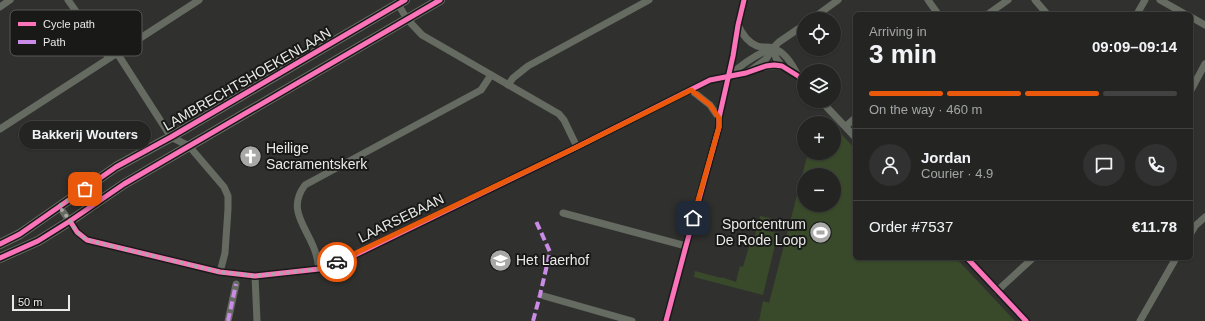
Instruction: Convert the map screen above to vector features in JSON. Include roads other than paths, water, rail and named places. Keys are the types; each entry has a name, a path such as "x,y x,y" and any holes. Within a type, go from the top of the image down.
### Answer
{"street":[{"path":"0,7 10,0"},
{"path":"68,0 75,10"},
{"path":"142,37 198,0"},
{"name":"LAMBRECHTSHOEKENLAAN","path":"0,258 38,241 124,184 440,0"},
{"path":"508,85 513,78 528,66 649,0"},
{"path":"666,321 719,127 719,118 744,0"},
{"path":"822,12 838,0"},
{"path":"928,0 937,12"},
{"path":"991,12 1008,0"},
{"path":"1034,0 1045,12"},
{"path":"1138,12 1145,0"},
{"path":"1160,0 1181,12"},
{"name":"LAMBRECHTSHOEKENLAAN","path":"0,244 20,234 116,167 171,137 402,2 407,19"},
{"path":"1193,18 1205,25"},
{"path":"407,19 422,35 559,114 564,120 577,147"},
{"path":"738,25 744,37 757,46 773,48 784,54 793,65 797,74"},
{"name":"LAARSEBAAN","path":"729,76 742,64 773,48 797,30"},
{"path":"773,48 776,58 782,66 797,75"},
{"name":"LAARSEBAAN","path":"70,221 77,232 87,240 220,272 255,276 319,269 354,255 577,147 710,80 746,73 766,59 773,48"},
{"path":"0,129 112,56"},
{"path":"119,56 171,137"},
{"path":"1193,86 1205,64"},
{"path":"751,70 766,66 782,66"},
{"path":"319,269 316,251 298,213 296,203 305,185 481,90 491,75"},
{"path":"691,90 710,105 719,118"},
{"path":"829,108 853,135"},
{"path":"846,126 853,120"},
{"name":"LAMBRECHTSHOEKENLAAN","path":"171,137 189,146"},
{"path":"189,146 224,187 228,196 225,253 220,272"},
{"path":"85,189 96,202"},
{"path":"59,206 70,221"},
{"path":"563,213 686,246"},
{"path":"1193,230 1205,217"},
{"path":"969,260 1026,321"},
{"path":"997,290 1030,260"},
{"path":"1140,321 1175,260"},
{"path":"255,276 257,321"},
{"path":"228,321 236,284"},
{"path":"544,296 632,321"}],"place":[{"name":"Heilige Sacramentskerk","path":"251,156"},
{"name":"Bakkerij Wouters","path":"85,189"},
{"name":"Sportcentrum De Rode Loop","path":"821,232"},
{"name":"Het Laerhof","path":"501,260"}]}
